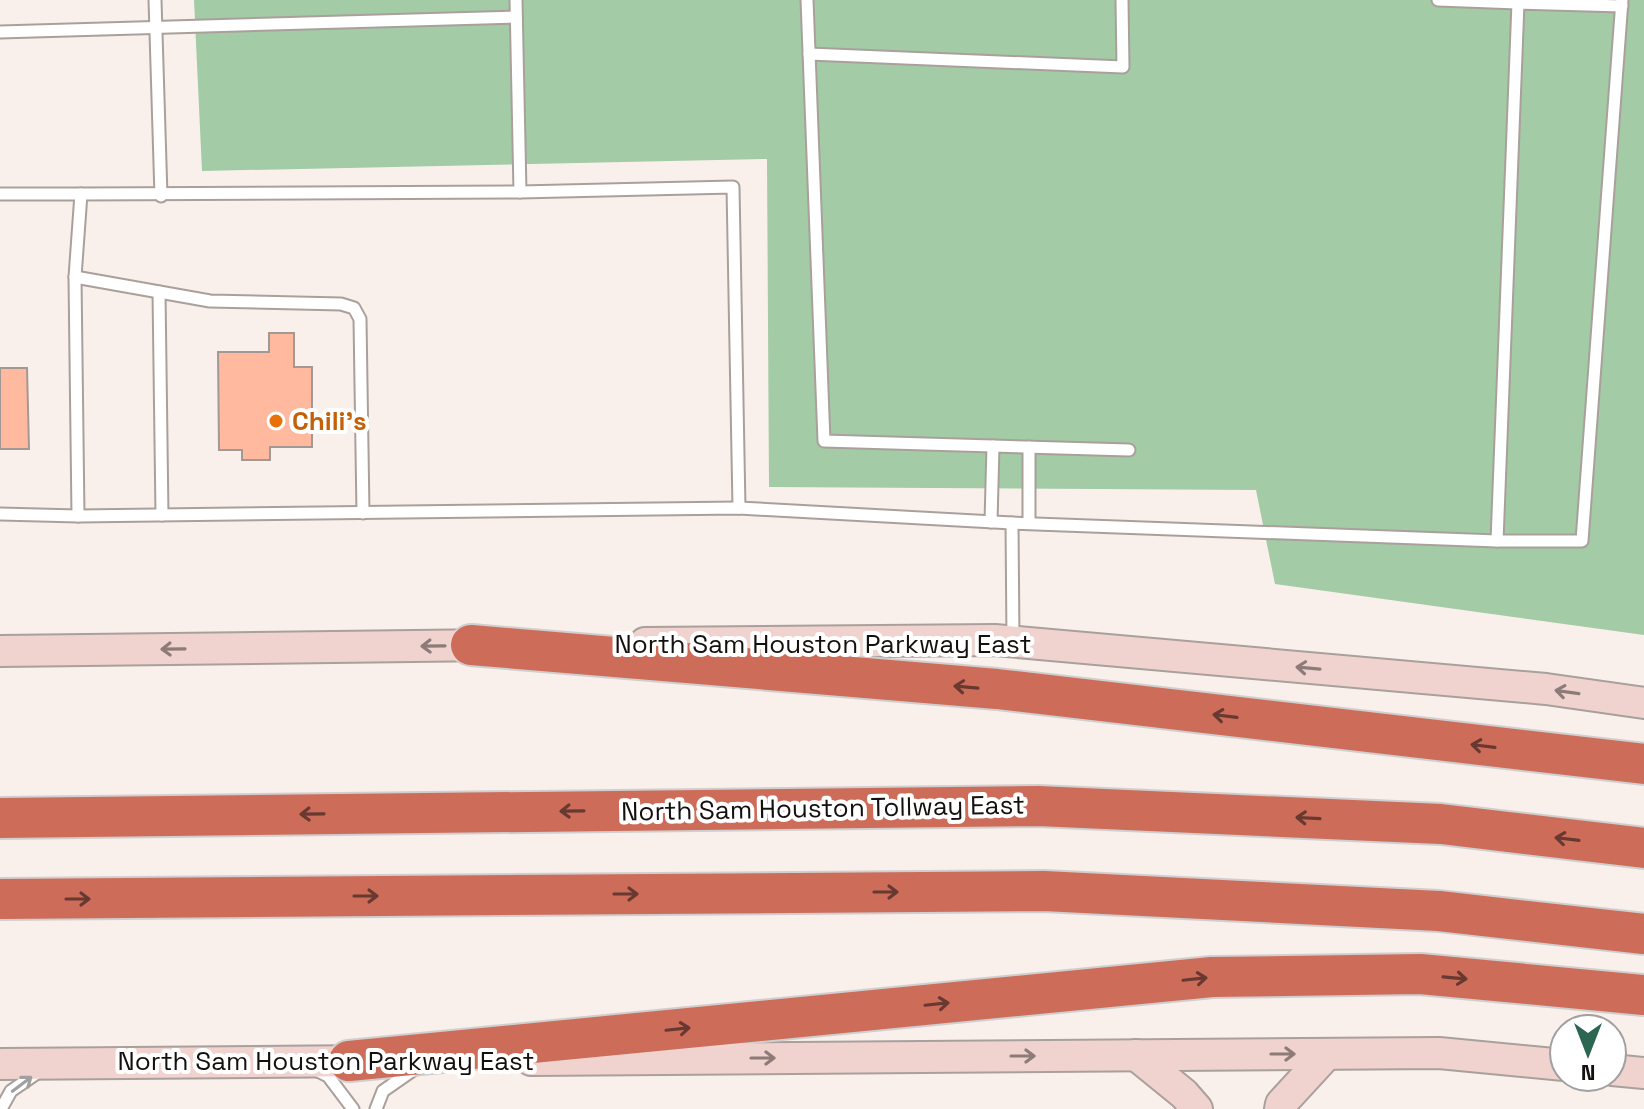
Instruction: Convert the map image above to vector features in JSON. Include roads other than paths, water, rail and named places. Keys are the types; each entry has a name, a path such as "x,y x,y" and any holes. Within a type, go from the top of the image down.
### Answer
{"highway":[{"path":"471,645 997,689 1644,764"},
{"name":"North Sam Houston Tollway East","path":"0,818 1038,806 1441,824 1644,848"},
{"path":"0,899 1044,891 1439,911 1644,934"},
{"path":"349,1061 1212,977 1420,974 1644,995"}],"main road":[{"name":"North Sam Houston Parkway East","path":"0,651 1013,641 1546,689 1644,703"},
{"name":"North Sam Houston Parkway East","path":"0,1064 1439,1053 1548,1063"},
{"path":"1280,1109 1281,1104 1327,1054"},
{"path":"1136,1055 1184,1094 1197,1109"}],"lane":[{"path":"155,0 161,196"},
{"path":"516,0 520,192"},
{"path":"807,0 824,441 1129,450"},
{"path":"809,54 1123,67 1122,0"},
{"path":"0,514 78,516 739,508 1012,523 1497,541 1582,541 1622,3 1438,0"},
{"path":"1497,541 1518,3"},
{"path":"0,32 516,17"},
{"path":"0,194 161,196 733,187 739,508"},
{"path":"78,516 75,277 81,194"},
{"path":"75,277 210,301 341,304 354,308 360,319 363,513"},
{"path":"159,292 162,515"},
{"path":"991,522 993,446"},
{"path":"1029,447 1029,523"},
{"path":"1012,523 1013,641"},
{"path":"376,1109 383,1091 430,1060"},
{"path":"302,1062 328,1076 353,1109"},
{"path":"1,1109 11,1091 49,1064"}],"place":[{"name":"Chili's","path":"276,421"}]}
